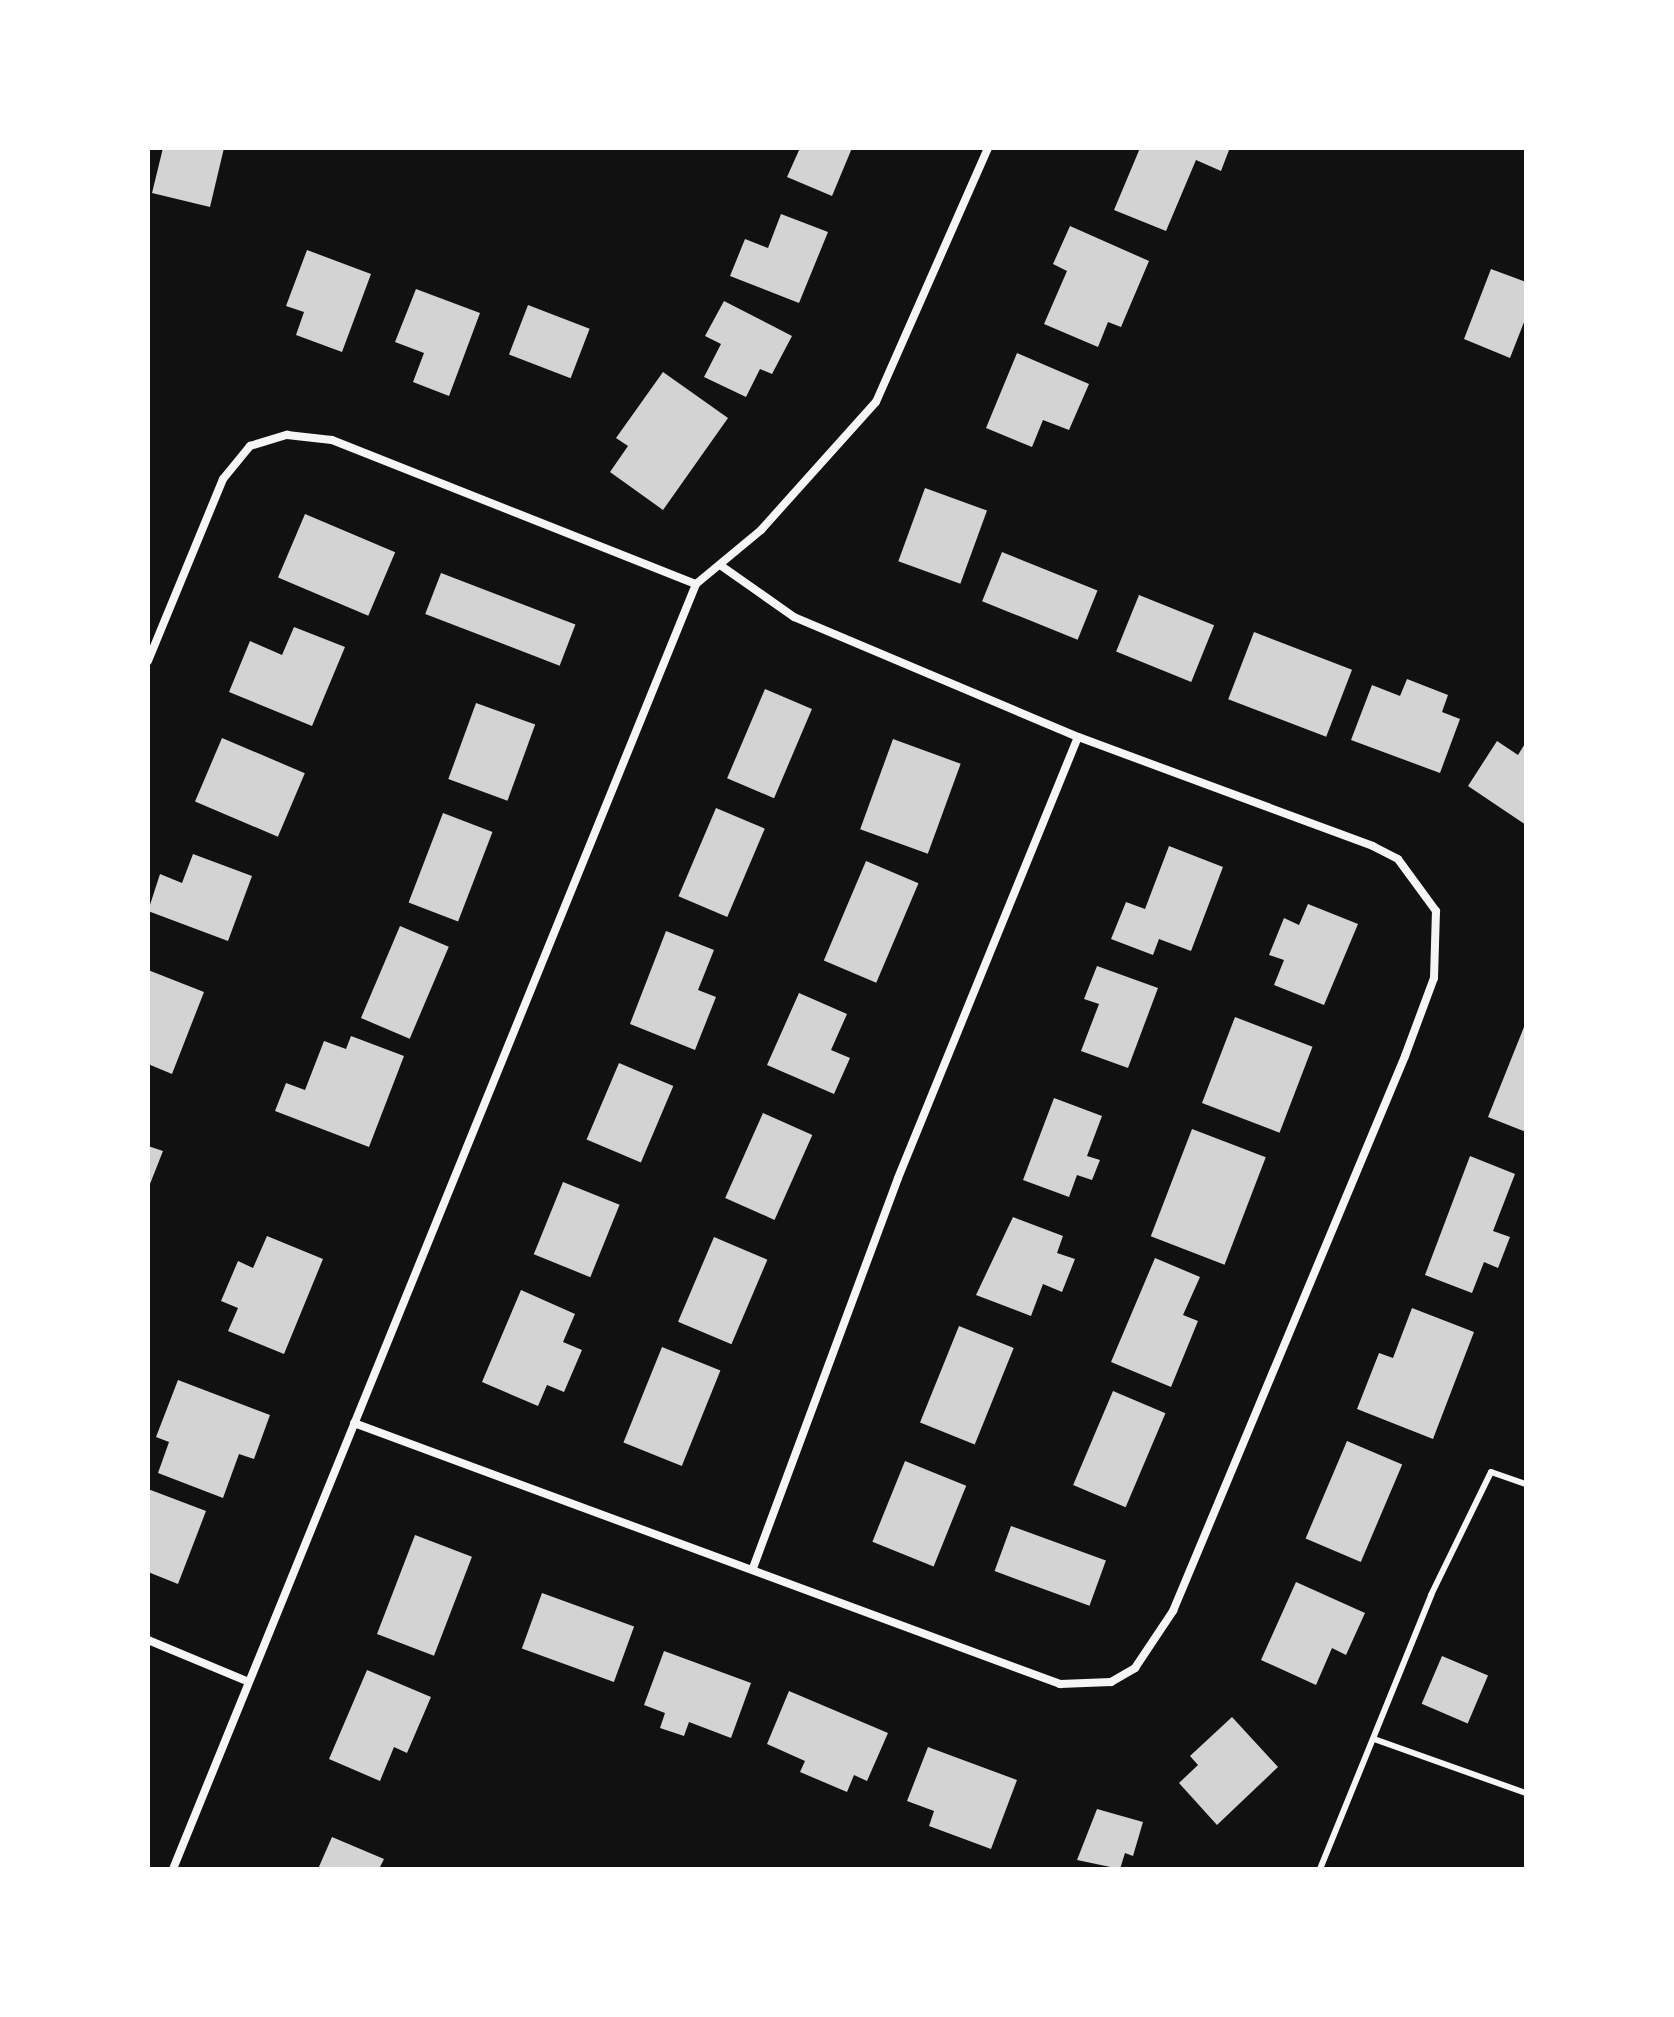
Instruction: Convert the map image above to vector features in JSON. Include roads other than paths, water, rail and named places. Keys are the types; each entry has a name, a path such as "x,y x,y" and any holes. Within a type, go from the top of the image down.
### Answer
{"street":[{"path":"173,1869 696,584 720,565 876,402 988,148"},
{"path":"148,661 223,479 250,446 287,435 332,440 696,584"},
{"path":"354,1423 1060,1684 1111,1682 1135,1668 1173,1611 1405,1056 1434,978 1441,934 1422,885 1398,859 1078,737 794,617 720,565"},
{"path":"753,1568 898,1178 1078,737"},
{"path":"148,1640 249,1682"}],"lane":[{"path":"1320,1869 1491,1472 1526,1484"},
{"path":"1374,1739 1526,1793"}]}
